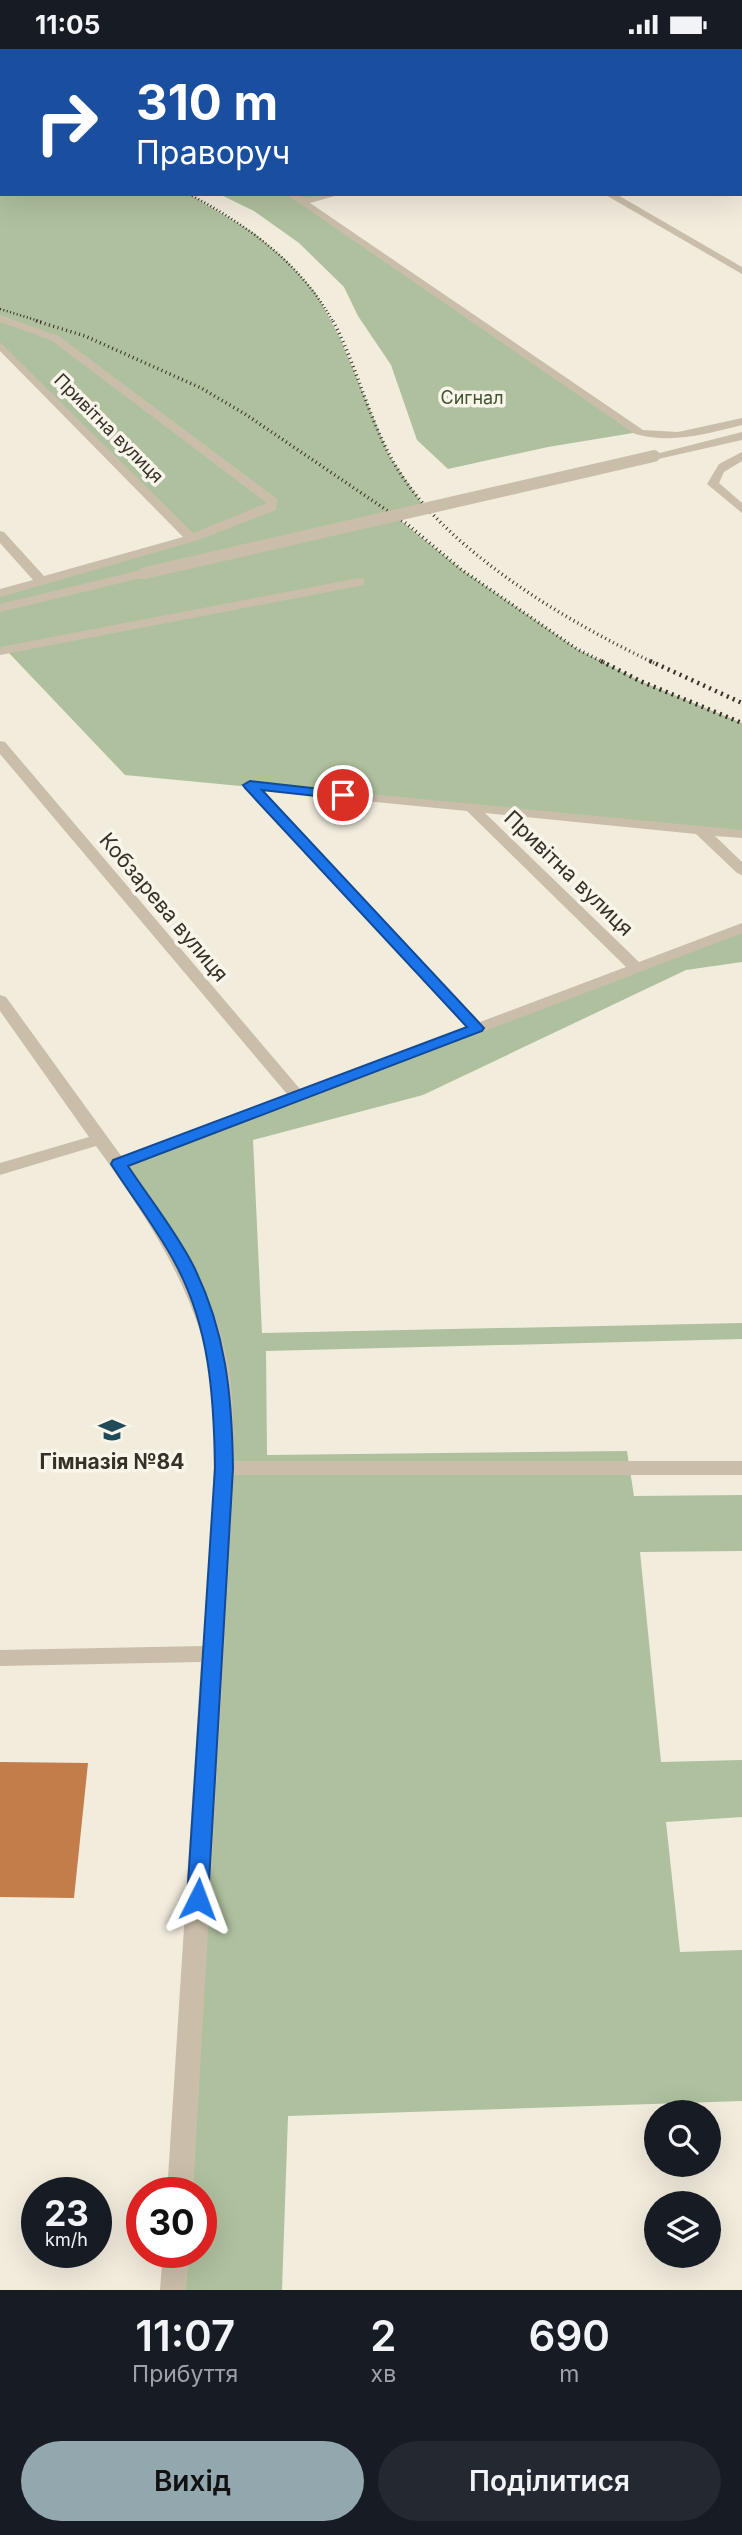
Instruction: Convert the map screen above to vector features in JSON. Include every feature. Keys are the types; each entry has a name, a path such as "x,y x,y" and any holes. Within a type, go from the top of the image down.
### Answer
{"street":[{"path":"295,196 639,432 663,437 678,436 742,421"},
{"path":"304,201 328,196"},
{"path":"612,196 742,271"},
{"path":"0,318 55,338 273,502 272,507 191,538 0,593"},
{"name":"Привітна вулиця","path":"0,345 191,538"},
{"path":"0,608 742,436"},
{"path":"742,456 715,473 713,484 742,509"},
{"path":"0,535 42,582"},
{"path":"0,651 359,582"},
{"name":"Кобзарева вулиця","path":"0,745 297,1096"},
{"name":"Привітна вулиця","path":"477,1028 250,785 742,834"},
{"name":"Привітна вулиця","path":"472,808 636,968"},
{"path":"698,828 742,870"},
{"path":"119,1164 742,928"},
{"path":"0,1000 119,1164 184,1264 207,1323 217,1359 223,1405 224,1468 181,2177"},
{"path":"0,1169 100,1139"},
{"path":"224,1468 742,1468"},
{"path":"0,1658 212,1654"},
{"path":"173,2290 175,2268"}],"green space":[{"path":"0,196 192,196 254,233 287,261 315,292 340,338 389,455 425,508 395,516 462,570 577,649 640,681 742,723 742,834 125,775 8,652 0,652 0,593 191,538 0,345"},
{"name":"Сигнал","path":"223,196 328,196 306,201 639,432 548,447 448,469 417,440 391,365 358,316 344,287 299,243 254,211"},
{"path":"742,928 742,962 686,970 423,1095 253,1140 262,1333 742,1323 742,1339 266,1351 267,1455 627,1451 634,1496 742,1495 742,1551 640,1552 661,1762 742,1760 742,1817 666,1822 680,1952 742,1950 742,2101 644,2100 644,2104 288,2116 282,2290 173,2290 175,2268 217,2268 217,2177 181,2177 224,1468 207,1323 119,1164"}],"building":[{"path":"0,1762 88,1763 74,1898 0,1897"}],"railway":[{"path":"192,196 271,247 305,281 333,322"},
{"path":"0,309 42,322"},
{"path":"36,321 85,336 201,388 245,414 407,524 462,570 577,649 601,661"},
{"path":"333,321 394,463 416,495 443,525 475,553 546,604 650,661"},
{"path":"601,661 605,663"},
{"path":"601,661 640,681 742,723"},
{"path":"650,661 742,703"},
{"path":"650,661 654,663"}],"place":[{"name":"Гімназія №84","path":"112,1430"}],"route":[{"path":"198,1899 224,1468 223,1405 217,1359 207,1323 184,1264 135,1184 119,1164 477,1028 250,785 343,795"}]}
